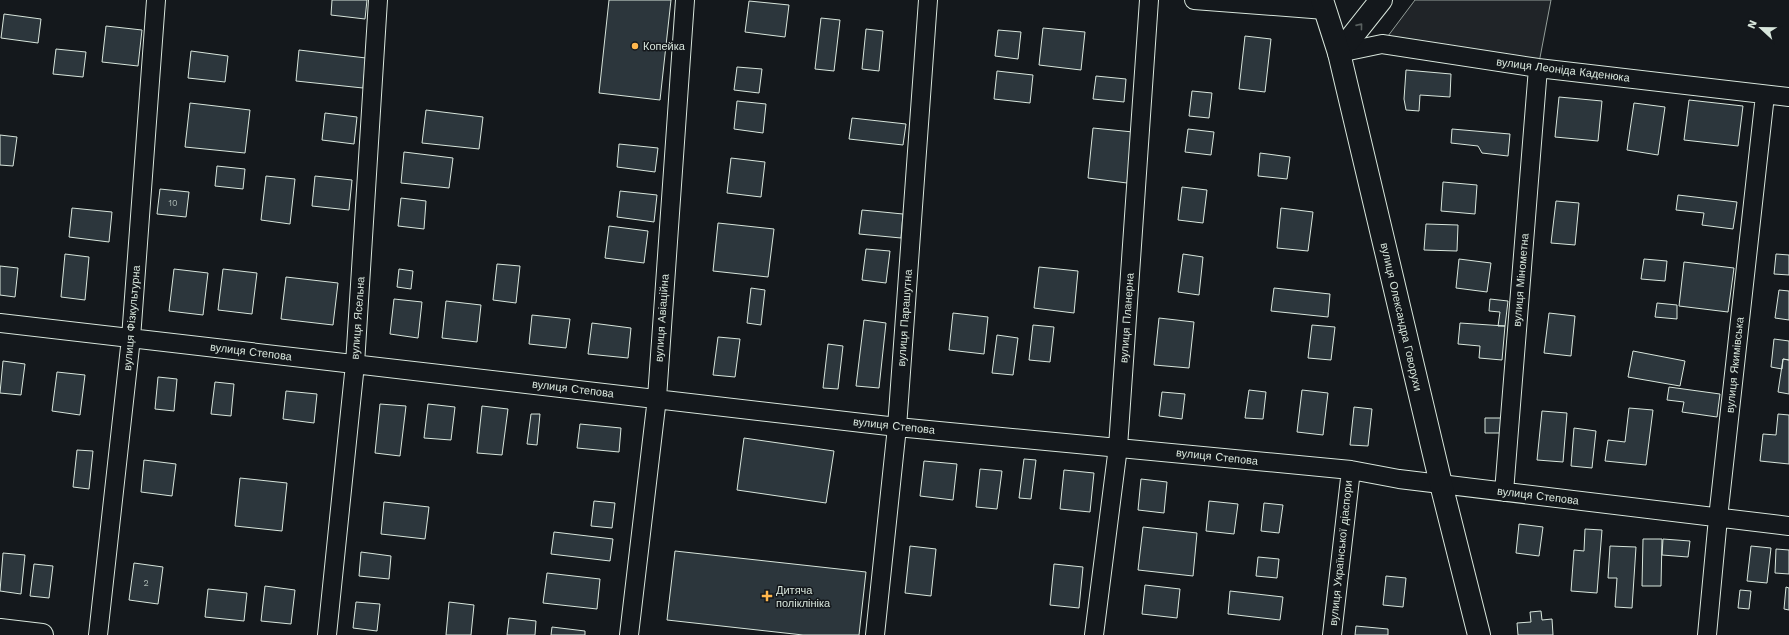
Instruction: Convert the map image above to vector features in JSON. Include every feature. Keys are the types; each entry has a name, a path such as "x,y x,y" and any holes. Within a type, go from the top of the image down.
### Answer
{"main road":[{"path":"1339,53 1381,0"},
{"name":"вулиця Олександра Говорухи","path":"1323,5 1339,53 1441,484 1479,635"},
{"path":"0,630 42,635"}],"street":[{"name":"вулиця Фізкультурна","path":"98,635 131,338 156,0"},
{"name":"вулиця Ясельна","path":"327,635 355,364 378,0"},
{"name":"вулиця Авіаційна","path":"629,635 657,398 685,0"},
{"name":"вулиця Парашутна","path":"874,635 897,427 928,0"},
{"name":"вулиця Планерна","path":"1094,635 1118,447 1149,0"},
{"path":"1194,0 1323,5"},
{"name":"вулиця Леоніда Каденюка","path":"1339,53 1382,44 1538,68 1789,97"},
{"name":"вулиця Мінометна","path":"1504,492 1538,68"},
{"name":"вулиця Якимівська","path":"1707,635 1718,518 1765,95"},
{"name":"вулиця Степова","path":"0,323 897,427 1351,470 1441,484 1789,526"},
{"name":"вулиця Української діаспори","path":"1332,635 1351,470"}],"shaded area":[{"path":"1415,0 1551,0 1538,68 1382,44"}],"building":[{"path":"332,0 367,0 365,19 331,15"},
{"name":"Копейка","path":"609,0 671,0 660,100 599,93"},
{"path":"749,1 789,5 785,37 745,32"},
{"path":"4,14 41,19 38,43 1,38"},
{"path":"821,18 840,20 834,71 815,69"},
{"path":"106,26 142,30 138,66 102,62"},
{"path":"1043,28 1085,32 1081,70 1039,65"},
{"path":"866,29 883,31 879,71 862,69"},
{"path":"998,30 1021,32 1018,59 995,56"},
{"path":"1245,36 1271,39 1265,92 1239,89"},
{"path":"56,49 86,52 83,77 53,74"},
{"path":"299,50 366,58 363,88 296,81"},
{"path":"191,51 228,56 225,82 188,78"},
{"path":"737,67 762,69 759,93 734,90"},
{"path":"1406,70 1451,74 1450,97 1420,95 1419,111 1406,110 1404,99"},
{"path":"997,71 1033,75 1030,103 994,99"},
{"path":"1096,76 1126,79 1124,102 1093,99"},
{"path":"1192,91 1212,93 1209,118 1189,116"},
{"path":"1559,97 1602,101 1598,141 1555,137"},
{"path":"1689,100 1743,106 1738,146 1684,140"},
{"path":"737,101 766,104 763,133 734,129"},
{"path":"190,103 250,110 245,153 185,147"},
{"path":"1634,103 1665,107 1658,155 1627,150"},
{"path":"426,110 483,117 479,149 422,143"},
{"path":"325,113 357,117 354,144 322,140"},
{"path":"852,118 906,124 903,145 849,139"},
{"path":"1093,128 1133,132 1127,183 1088,178"},
{"path":"1188,129 1214,132 1211,155 1185,152"},
{"path":"1452,129 1510,134 1508,156 1482,153 1478,146 1451,143"},
{"path":"0,135 17,137 13,166 0,165"},
{"path":"619,144 658,148 655,172 617,167"},
{"path":"404,152 453,158 449,188 401,183"},
{"path":"1260,153 1290,157 1287,179 1258,176"},
{"path":"731,158 765,162 761,197 727,193"},
{"path":"217,166 245,169 243,189 215,186"},
{"path":"266,176 295,179 290,224 261,220"},
{"path":"315,176 352,180 349,210 312,206"},
{"path":"1443,182 1477,185 1475,214 1441,211"},
{"path":"1182,187 1207,190 1203,223 1178,220"},
{"path":"160,189 189,192 186,217 157,214"},
{"path":"620,191 657,195 654,222 617,217"},
{"path":"1678,195 1737,202 1733,229 1702,225 1704,213 1676,210"},
{"path":"401,198 426,201 424,229 398,226"},
{"path":"1556,201 1579,203 1575,245 1551,243"},
{"path":"72,208 112,212 109,242 69,237"},
{"path":"1281,208 1313,212 1308,251 1277,248"},
{"path":"862,210 903,214 901,238 859,234"},
{"path":"718,223 774,229 768,277 713,271"},
{"path":"1426,224 1458,225 1457,251 1424,250"},
{"path":"609,226 648,231 644,263 605,258"},
{"path":"866,249 890,251 886,283 862,280"},
{"path":"65,254 89,257 85,300 61,297"},
{"path":"1183,254 1203,257 1199,295 1178,292"},
{"path":"1776,254 1789,255 1789,275 1774,274"},
{"path":"1459,259 1491,263 1487,292 1456,288"},
{"path":"1644,259 1667,261 1665,281 1641,279"},
{"path":"1684,262 1734,268 1728,312 1679,306"},
{"path":"497,264 520,266 516,303 493,300"},
{"path":"0,266 18,268 15,297 0,295"},
{"path":"1039,267 1078,271 1074,313 1034,308"},
{"path":"174,269 208,273 203,315 169,311"},
{"path":"223,269 257,273 252,314 218,310"},
{"path":"399,269 413,271 411,289 397,287"},
{"path":"286,277 338,283 333,325 281,319"},
{"path":"751,288 765,290 761,325 747,323"},
{"path":"1274,288 1330,294 1328,317 1271,311"},
{"path":"1779,290 1789,291 1789,320 1775,318"},
{"path":"394,299 422,302 418,338 390,334"},
{"path":"1490,299 1508,301 1505,326 1498,326 1500,312 1489,311"},
{"path":"446,301 481,305 477,342 442,338"},
{"path":"1657,303 1677,305 1677,319 1655,317"},
{"path":"953,313 988,317 984,354 949,350"},
{"path":"1549,313 1575,316 1571,356 1544,353"},
{"path":"532,315 570,319 566,348 529,344"},
{"path":"1159,318 1194,322 1189,368 1154,365"},
{"path":"864,320 886,323 879,388 856,386"},
{"path":"592,323 631,328 628,358 588,354"},
{"path":"1460,323 1505,326 1502,360 1479,358 1480,346 1458,344"},
{"path":"1033,325 1054,327 1050,362 1029,360"},
{"path":"1312,325 1335,327 1331,360 1308,358"},
{"path":"997,335 1018,338 1013,375 992,373"},
{"path":"718,337 740,339 735,377 713,375"},
{"path":"1774,339 1789,341 1789,360 1783,359 1782,369 1771,367"},
{"path":"828,344 843,346 838,389 823,388"},
{"path":"1633,351 1685,361 1680,386 1628,377"},
{"path":"1783,359 1789,360 1789,394 1778,392"},
{"path":"3,361 25,364 21,395 0,393"},
{"path":"57,372 85,375 80,415 52,411"},
{"path":"158,377 177,379 174,411 155,409"},
{"path":"215,382 234,384 231,416 211,414"},
{"path":"1669,387 1720,394 1717,417 1682,412 1684,402 1667,400"},
{"path":"1249,390 1266,392 1263,419 1245,418"},
{"path":"1302,390 1328,393 1323,435 1297,432"},
{"path":"286,391 317,394 314,423 283,419"},
{"path":"1162,392 1185,394 1182,419 1159,416"},
{"path":"380,404 406,406 400,456 375,453"},
{"path":"428,404 455,407 451,440 424,438"},
{"path":"482,406 508,409 502,455 477,453"},
{"path":"1354,407 1372,409 1368,446 1350,445"},
{"path":"1629,408 1653,410 1646,465 1605,461 1608,440 1625,442"},
{"path":"1542,411 1567,413 1563,462 1537,460"},
{"path":"531,414 540,414 537,445 527,444"},
{"path":"1778,414 1789,415 1789,464 1760,461 1763,434 1776,435"},
{"path":"1485,418 1502,418 1502,433 1485,433"},
{"path":"580,424 621,428 619,452 577,448"},
{"path":"1574,428 1596,431 1592,468 1571,466"},
{"path":"744,438 834,451 826,503 737,490"},
{"path":"77,450 93,451 89,489 73,487"},
{"path":"1024,459 1036,460 1031,499 1019,498"},
{"path":"144,460 176,464 172,496 141,492"},
{"path":"924,461 957,464 953,500 920,496"},
{"path":"980,469 1002,471 997,509 976,507"},
{"path":"1064,470 1094,473 1090,512 1060,509"},
{"path":"240,478 287,483 282,531 235,526"},
{"path":"1141,479 1167,482 1164,513 1138,510"},
{"path":"594,501 615,503 612,528 591,526"},
{"path":"1209,501 1238,504 1234,534 1206,531"},
{"path":"384,502 429,507 425,539 381,534"},
{"path":"1264,503 1283,505 1279,533 1261,531"},
{"path":"1519,524 1543,527 1539,556 1516,553"},
{"path":"1143,527 1197,533 1193,576 1138,570"},
{"path":"1585,529 1602,530 1597,593 1571,591 1574,550 1584,551"},
{"path":"554,532 613,539 610,561 551,554"},
{"path":"1643,539 1662,539 1661,586 1642,586"},
{"path":"1663,539 1690,541 1688,557 1662,555"},
{"path":"910,546 936,549 931,596 905,593"},
{"path":"1610,546 1636,547 1632,608 1615,607 1617,578 1608,578"},
{"path":"1751,546 1771,548 1767,583 1747,581"},
{"path":"1776,549 1789,550 1789,574 1775,573"},
{"name":"Дитяча поліклініка","path":"675,551 866,572 859,635 803,635 667,620"},
{"path":"361,552 391,556 389,579 359,576"},
{"path":"3,553 25,555 21,594 0,591"},
{"path":"1258,557 1279,559 1277,578 1256,576"},
{"path":"134,563 163,567 158,604 129,600"},
{"path":"34,564 53,566 49,598 30,596"},
{"path":"1054,564 1083,567 1079,608 1050,605"},
{"path":"547,573 600,579 597,609 543,603"},
{"path":"1386,576 1406,578 1403,607 1383,605"},
{"path":"1145,585 1180,589 1177,618 1142,614"},
{"path":"265,586 295,590 291,624 261,621"},
{"path":"1786,587 1789,588 1789,610 1784,609"},
{"path":"208,589 247,593 244,621 205,617"},
{"path":"1740,590 1751,591 1749,609 1738,608"},
{"path":"1230,591 1283,597 1280,620 1228,614"},
{"path":"356,602 380,604 377,631 353,628"},
{"path":"449,602 474,605 471,635 446,635"},
{"path":"1541,611 1542,620 1552,619 1553,635 1518,635 1517,623 1531,622 1530,612"},
{"path":"509,618 536,621 535,635 507,635"},
{"path":"1356,626 1388,629 1388,635 1355,635"},
{"path":"552,627 585,631 585,635 551,635"}],"place":[{"name":"Копейка","path":"635,46"},
{"name":"Дитяча поліклініка","path":"767,596"}]}
